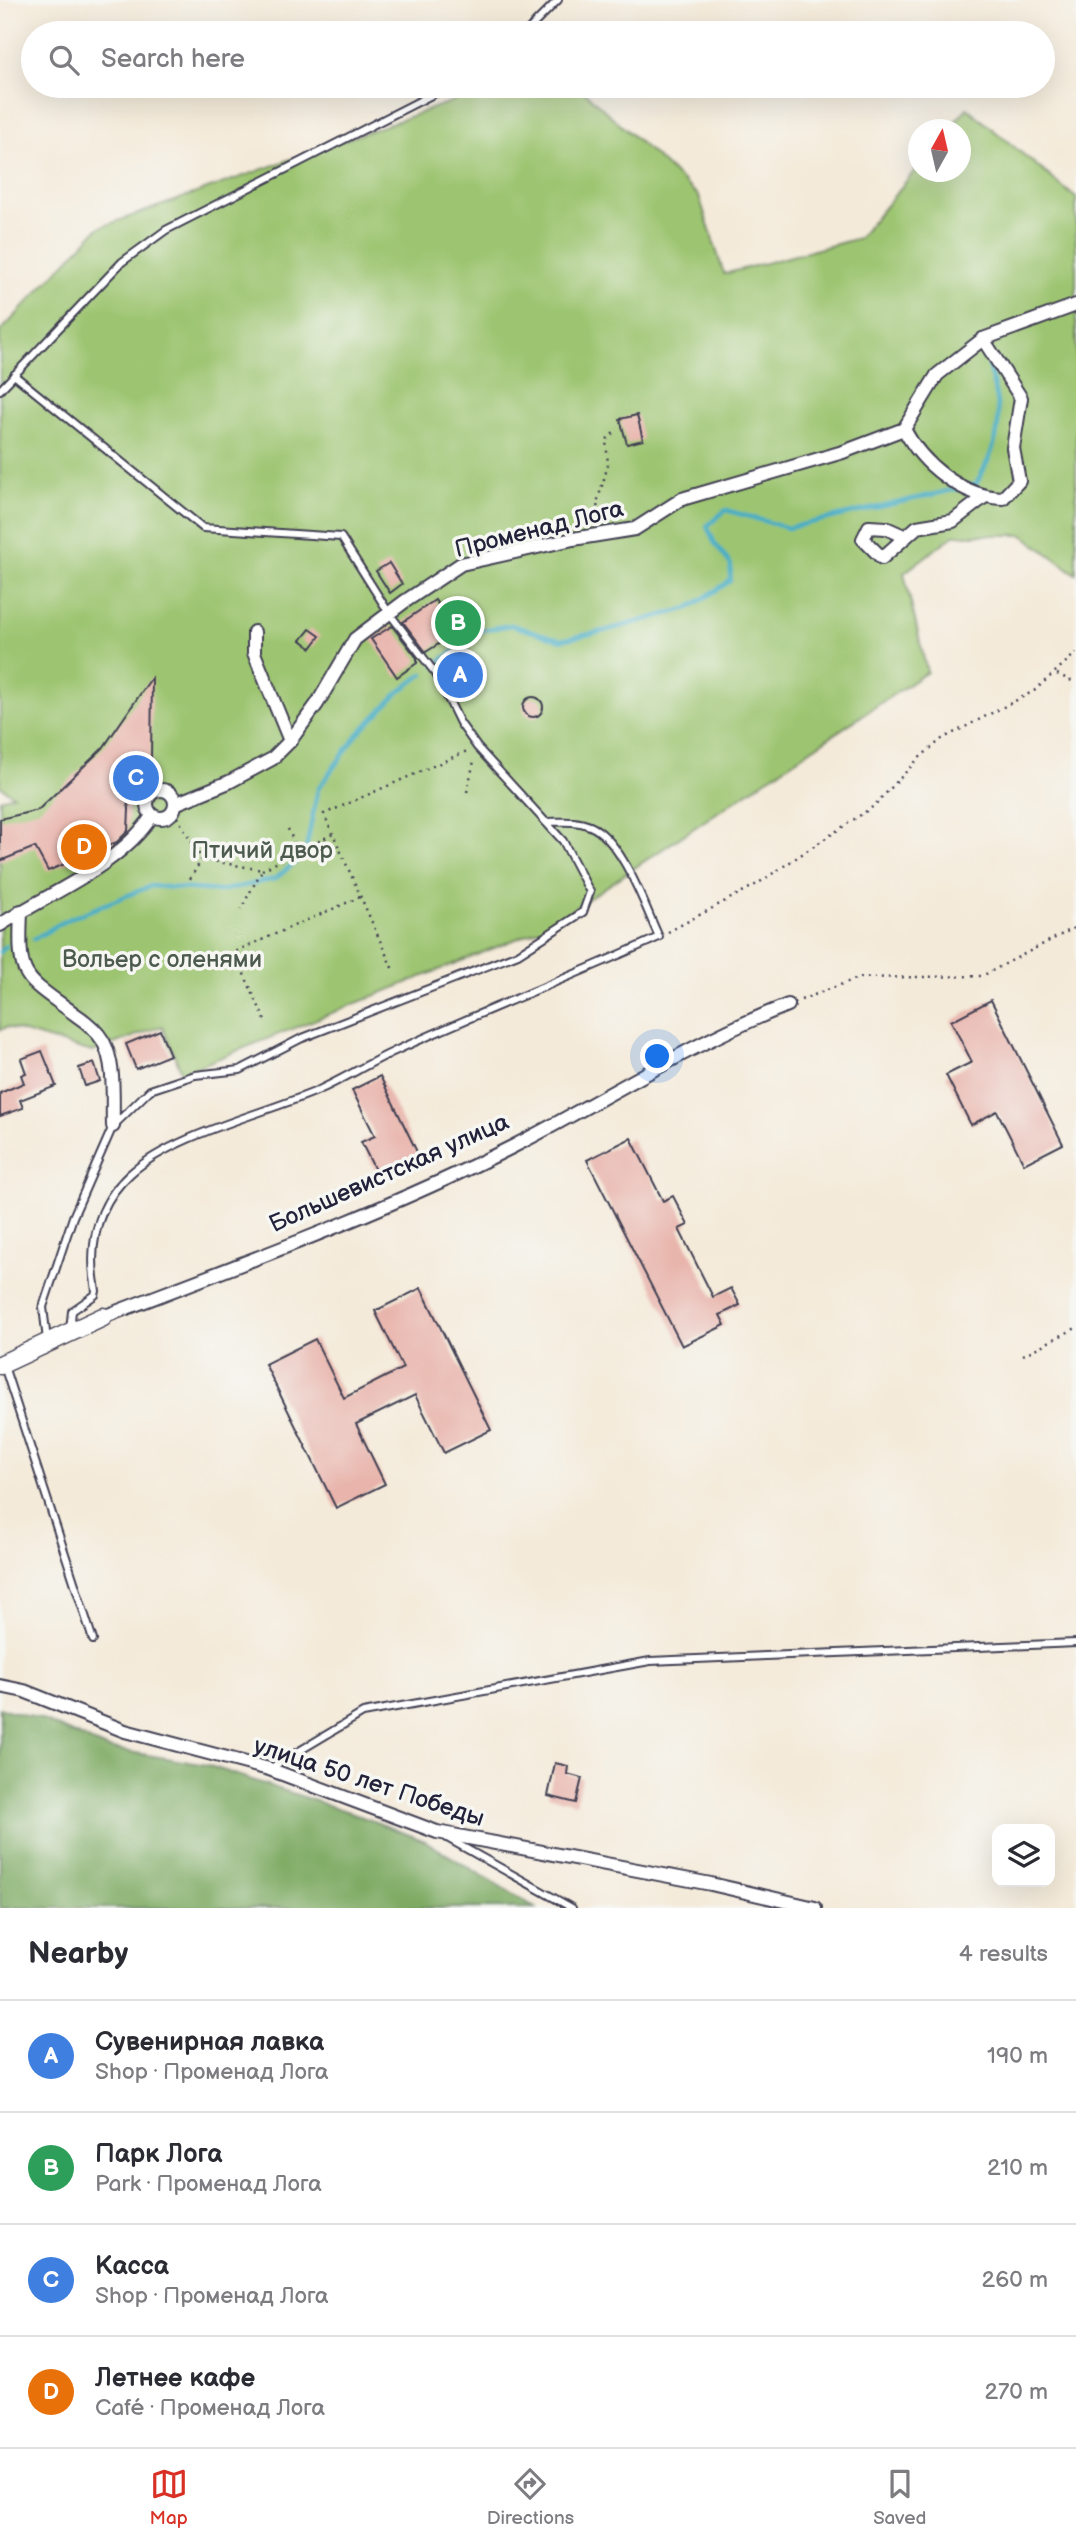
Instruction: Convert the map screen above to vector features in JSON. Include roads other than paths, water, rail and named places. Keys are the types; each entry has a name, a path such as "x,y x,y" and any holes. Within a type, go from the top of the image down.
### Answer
{"street":[{"path":"983,339 1021,398 1013,447 1018,481 1003,498 984,497 961,488 916,452 904,429 937,375 983,339 1076,305"},
{"name":"Променад Лога","path":"174,808 261,765 290,741 355,639 389,612 461,564 635,529 682,499 843,452 904,429"},
{"path":"904,536 917,527 953,521 984,497"},
{"path":"254,632 254,653 290,741"},
{"path":"154,792 167,792 174,808 161,819 152,816 147,803 154,792"},
{"path":"0,925 66,889 141,833 152,816"},
{"path":"21,912 19,954 26,978 81,1018 101,1038 107,1050 113,1126"},
{"name":"Большевистская улица","path":"1,1365 103,1317 314,1237 488,1158 738,1024 788,1005"},
{"name":"улица 50 лет Победы","path":"0,1686 24,1691 125,1731 269,1769 437,1832 711,1884 815,1908"}],"lane":[{"path":"537,21 558,0"},
{"path":"0,390 122,262 166,230 425,98"},
{"path":"14,375 203,528 341,537 389,612 436,674 460,723 477,747 564,841 590,892 583,912 517,954 300,1039 240,1070 195,1075 150,1090 113,1126 73,1217 43,1307 47,1342"},
{"path":"69,1332 72,1311 95,1295 95,1235 101,1210 129,1175 145,1162 250,1114 318,1090 394,1052 659,937 613,846 593,827 578,822 546,822"},
{"path":"1,1365 93,1640"},
{"path":"269,1769 363,1713 650,1661 1076,1643"},
{"path":"437,1832 572,1908"}],"waterway":[{"path":"969,486 976,484 996,439 998,413 988,365"},
{"path":"435,665 482,630 511,625 561,640 689,608 730,581 731,565 714,542 707,526 726,510 788,528 957,489"},
{"path":"34,939 66,920 151,886 220,891 275,879 305,854 318,789 357,735 399,692 423,674"},
{"path":"0,952 6,946"}],"place":[{"name":"Парк Лога","path":"458,623"},
{"name":"Сувенирная лавка","path":"460,675"},
{"name":"Касса","path":"136,778"},
{"name":"Летнее кафе","path":"84,847"}],"park label":[{"name":"Птичий двор","path":"262,850"},
{"name":"Вольер с оленями","path":"162,959"}]}
